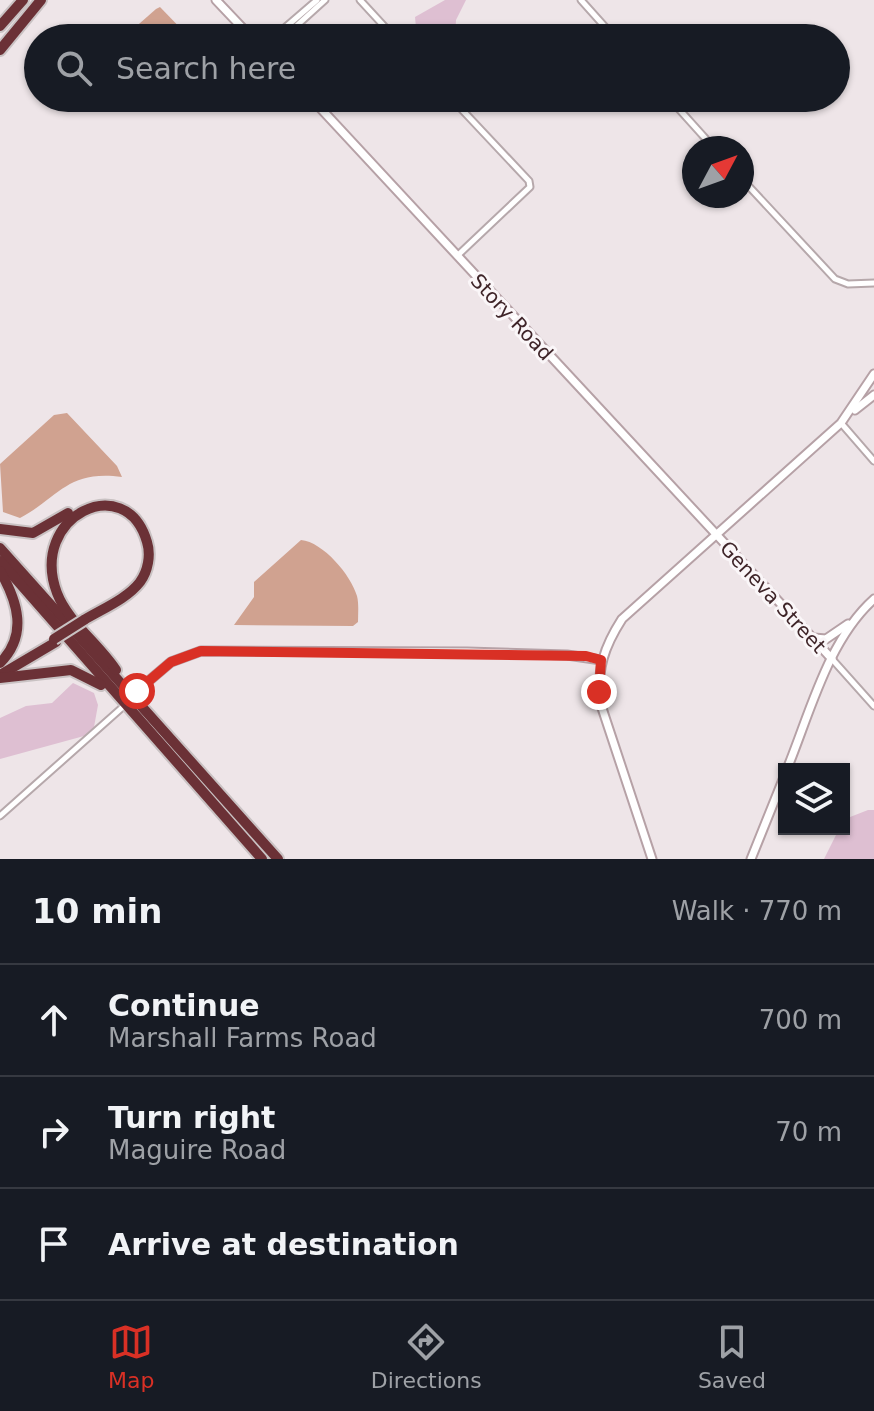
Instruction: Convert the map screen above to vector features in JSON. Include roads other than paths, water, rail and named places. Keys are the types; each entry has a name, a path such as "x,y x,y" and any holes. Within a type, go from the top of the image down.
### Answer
{"highway":[{"path":"0,26 23,0"},
{"path":"0,50 41,0"},
{"path":"0,529 33,533 76,508 104,502 130,511 139,519 150,538 153,552 149,573 134,594 0,675"},
{"path":"86,622 132,591 148,565 148,544 141,528 126,513 113,508 85,508 67,520 54,545 52,572 61,601 108,658 127,702"},
{"path":"0,548 262,859"},
{"path":"0,561 127,702 278,859"},
{"path":"0,571 15,601 18,623 13,649 0,663"},
{"path":"0,675 71,670 96,680 127,702"}],"street":[{"path":"216,0 239,24"},
{"path":"289,24 317,0"},
{"path":"298,24 325,0"},
{"path":"360,0 382,24"},
{"path":"581,0 602,24"},
{"name":"Story Road","path":"324,112 714,534"},
{"path":"456,257 530,187 529,181 464,112"},
{"path":"682,112 703,136"},
{"path":"754,192 835,279 848,284 874,283"},
{"path":"850,414 873,380"},
{"path":"652,859 604,723 598,679 601,660 622,619 714,534 874,395"},
{"path":"841,423 874,461"},
{"name":"Geneva Street","path":"714,534 832,659"},
{"path":"812,637 830,638 874,599"},
{"path":"789,763 832,659 852,621"},
{"path":"0,816 171,662 201,651 562,654 601,660"},
{"path":"832,659 874,706"},
{"path":"751,859 778,792"}]}
